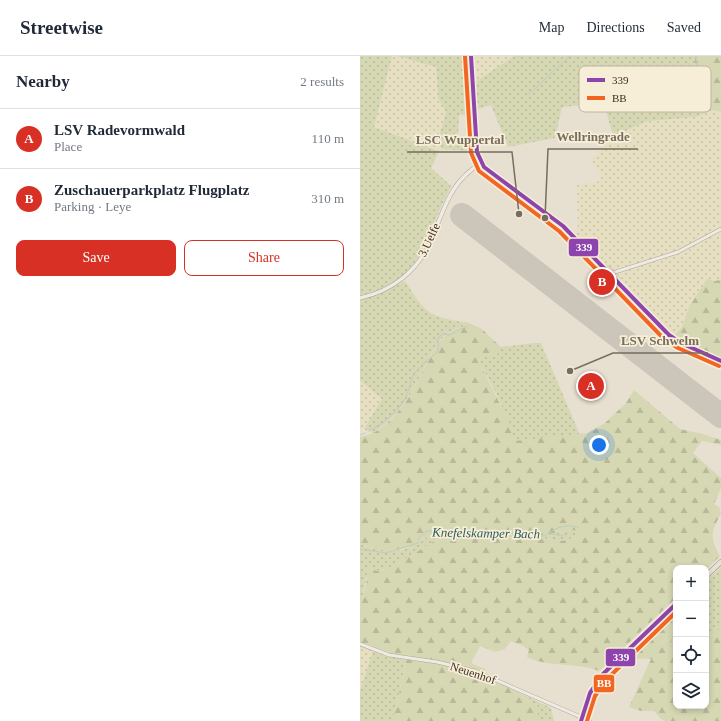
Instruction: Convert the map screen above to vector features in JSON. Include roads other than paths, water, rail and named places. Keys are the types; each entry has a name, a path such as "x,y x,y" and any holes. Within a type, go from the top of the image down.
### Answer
{"main road":[{"path":"471,56 477,152 482,163 491,173 556,220 674,339 721,362"},
{"path":"709,573 721,562"},
{"path":"582,719 590,693 601,677 673,607"}],"street":[{"name":"3.Uelfe","path":"360,298 390,287 414,267 431,240 450,194 463,177 482,163"},
{"path":"610,274 678,252 721,229"},
{"name":"Neuenhof","path":"360,644 389,656 432,661 475,671 582,719 590,721"}],"waterway":[{"path":"529,94 570,56"},
{"path":"696,56 697,66"},
{"path":"369,430 388,419 403,402 415,373 438,351 438,338 442,334 449,335 467,326"},
{"path":"360,435 365,433"},
{"name":"Knefelskamper Bach","path":"549,533 562,527 578,527"},
{"name":"Knefelskamper Bach","path":"360,549 386,553 418,543 419,537 427,531 476,531 545,536 548,533 562,536 567,532"}],"place":[{"name":"LSC Wuppertal","path":"519,214"},
{"name":"Wellringrade","path":"545,218"},
{"name":"Zuschauerparkplatz Flugplatz","path":"602,282"},
{"name":"LSV Schwelm","path":"570,371"},
{"name":"LSV Radevormwald","path":"591,386"}]}
